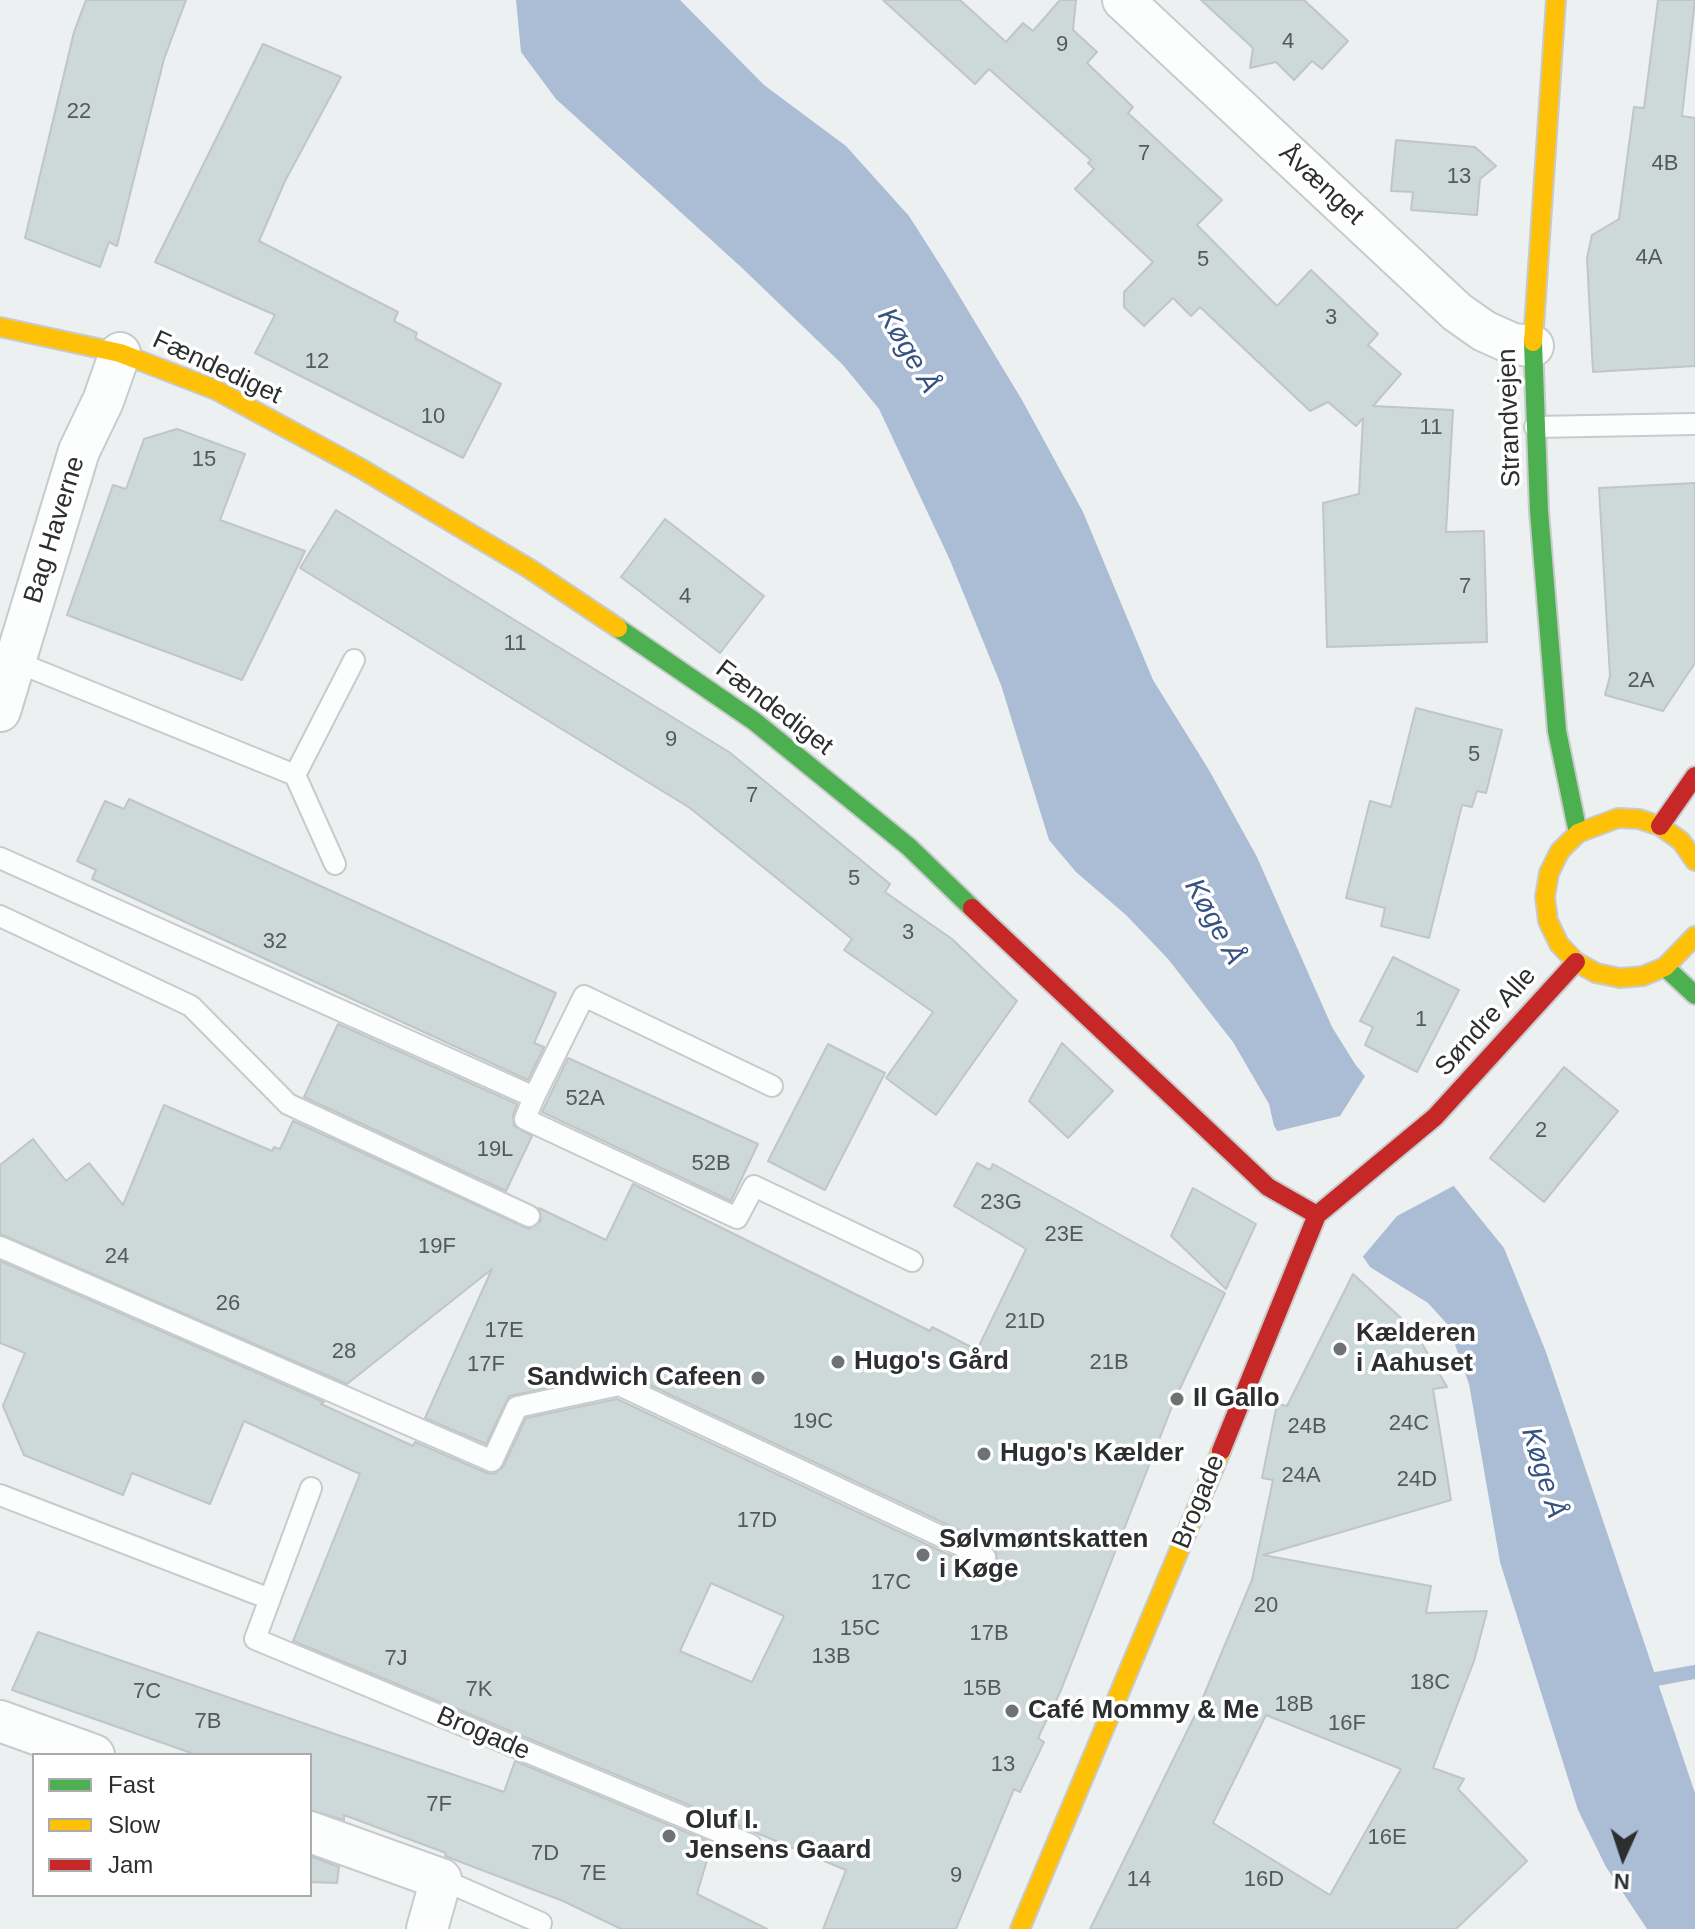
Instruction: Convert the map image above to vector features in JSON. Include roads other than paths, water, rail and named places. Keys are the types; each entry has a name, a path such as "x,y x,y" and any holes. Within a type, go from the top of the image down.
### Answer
{"street":[{"name":"Åvænget","path":"1123,0 1457,312 1513,344 1533,346"},
{"name":"Strandvejen","path":"1556,0 1550,50 1533,346 1535,427 1557,731 1578,833"},
{"name":"Fændediget","path":"0,327 120,353 216,390 360,468 530,569 754,721 909,847 1169,1097 1268,1187 1317,1215"},
{"name":"Bag Haverne","path":"0,711 79,451 103,401 120,353"},
{"path":"1660,826 1695,776"},
{"path":"1695,861 1681,841 1660,826 1639,819 1618,818 1578,833 1560,851 1549,873 1545,897 1548,921 1559,944 1576,962 1596,973 1620,978 1643,976 1665,967 1695,936"},
{"name":"Søndre Alle","path":"1435,1117 1576,962"},
{"path":"1665,967 1695,995"},
{"name":"Brogade","path":"1020,1929 1131,1672 1317,1215 1435,1117"},
{"path":"0,1721 88,1753"},
{"path":"312,1833 441,1879 427,1929"}],"lane":[{"path":"1535,427 1695,424"},
{"path":"295,775 354,660"},
{"path":"14,661 295,775 335,864"},
{"path":"0,858 534,1097"},
{"path":"0,916 191,1006 288,1104 529,1216"},
{"path":"772,1086 584,996 525,1119 737,1218 754,1186 912,1261"},
{"path":"0,1247 492,1461 517,1407 619,1385 985,1557"},
{"name":"Brogade","path":"311,1488 255,1639 751,1845"},
{"path":"0,1495 270,1599"},
{"path":"441,1879 541,1923"}],"water":[{"name":"Køge Å","path":"516,0 680,0 764,85 846,146 909,216 946,274 1022,400 1083,512 1153,680 1209,770 1257,857 1332,1027 1355,1064 1504,1248 1546,1352 1695,1793 1695,1929 1647,1929 1606,1867 1578,1810 1500,1562 1469,1384 1448,1325 1428,1303 1370,1267 1274,1126 1269,1104 1233,1042 1168,959 1126,915 1076,872 1049,840 1001,685 949,558 879,409 843,365 741,267 556,99 521,52"}],"waterway":[{"path":"1640,1682 1695,1672"}],"place":[{"name":"Kælderen i Aahuset","path":"1340,1349"},
{"name":"Hugo's Gård","path":"838,1362"},
{"name":"Sandwich Cafeen","path":"758,1378"},
{"name":"Il Gallo","path":"1177,1399"},
{"name":"Hugo's Kælder","path":"984,1454"},
{"name":"Sølvmøntskatten i Køge","path":"923,1555"},
{"name":"Café Mommy & Me","path":"1012,1711"},
{"name":"Oluf I. Jensens Gaard","path":"669,1836"}]}
